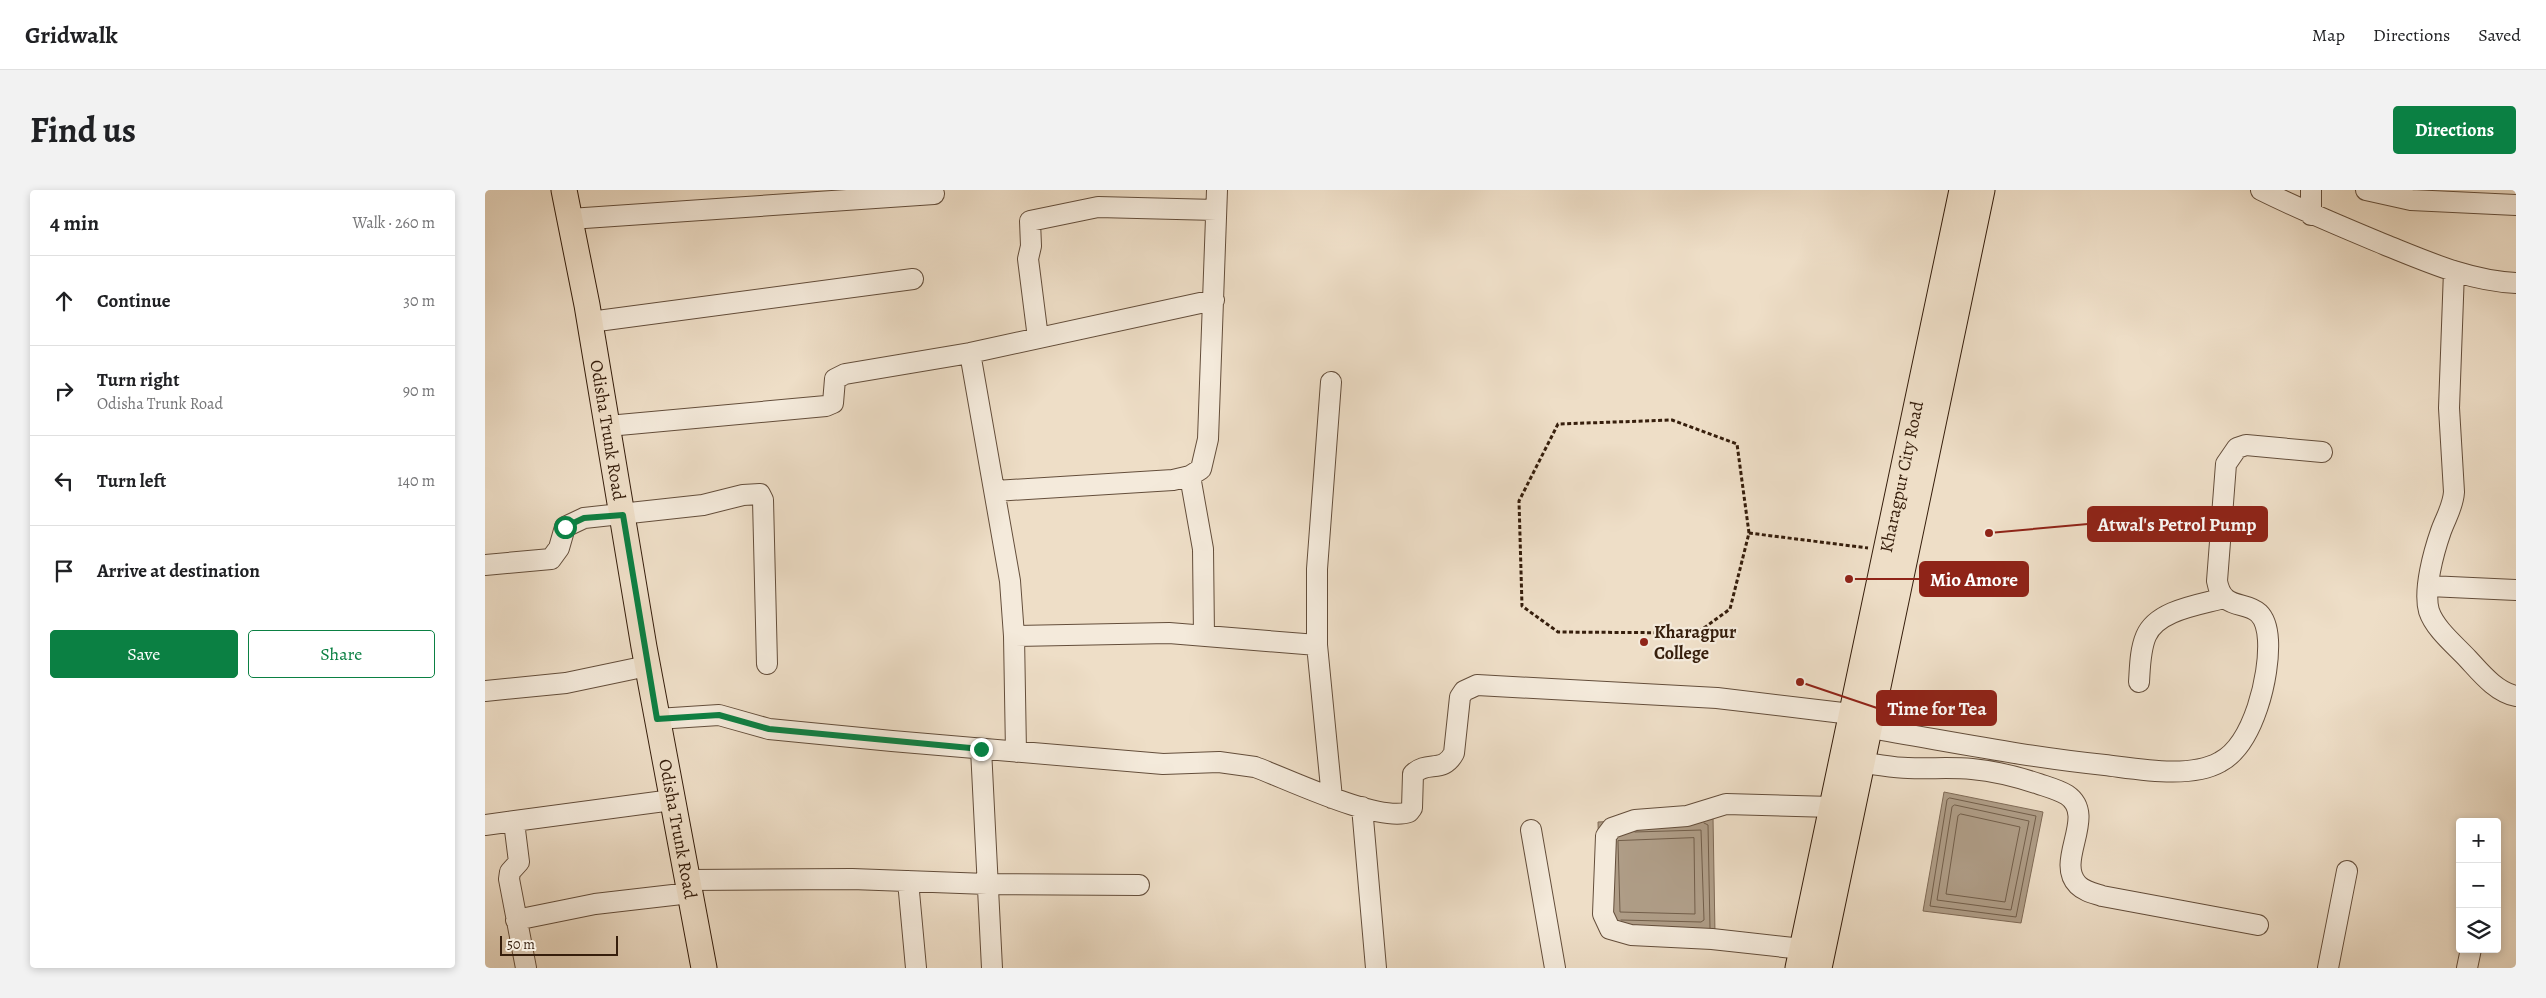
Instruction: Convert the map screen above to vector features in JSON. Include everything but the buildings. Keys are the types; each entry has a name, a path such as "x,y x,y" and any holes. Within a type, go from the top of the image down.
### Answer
{"main road":[{"name":"Odisha Trunk Road","path":"564,190 590,322 647,666 704,968"},
{"name":"Kharagpur City Road","path":"1800,958 1832,807 1860,721 1886,551 1962,190"},
{"path":"1819,968 1862,763 1860,721 1982,190"}],"street":[{"path":"2261,190 2311,215 2454,271 2473,277 2516,283"},
{"path":"2311,190 2311,215"},
{"path":"2365,190 2411,200 2516,204"},
{"path":"570,219 934,194"},
{"path":"995,491 1173,480 1190,476 1201,469 1208,438 1217,200 1106,207 1030,220 1031,246 1028,259 1038,338"},
{"path":"2454,271 2449,408 2454,492 2453,504 2436,547 2429,586 2429,610 2436,624 2485,678 2516,696"},
{"path":"590,322 913,279"},
{"path":"608,426 827,406 833,403 835,379 845,374 970,353 1214,300"},
{"path":"970,353 1010,581 1014,636 1016,752"},
{"path":"1331,382 1317,569 1317,645 1332,798"},
{"path":"657,719 719,715 769,729 981,749 1163,764 1239,763 1255,766 1332,798 1399,815 1409,812 1412,808 1413,774 1419,768 1444,766 1454,754 1460,697 1464,691 1477,684 1717,698 1860,721 2045,759 2151,770 2180,771 2203,768 2221,762 2243,740 2260,698 2268,657 2266,623 2263,616 2255,610 2224,598 2219,592 2217,581 2225,474 2230,455 2237,448 2246,445 2322,452"},
{"path":"1190,476 1203,549 1204,636"},
{"path":"485,565 551,559 559,548 565,527 584,518 703,505 743,495 760,494 763,500 767,664"},
{"path":"2429,586 2516,590"},
{"path":"2139,682 2146,634 2157,622 2166,616 2224,598"},
{"path":"1014,636 1169,633 1317,645"},
{"path":"485,691 566,683 647,666"},
{"path":"981,749 993,968"},
{"path":"1862,763 1905,768 1972,769 2026,780 2052,788 2067,795 2076,806 2078,822 2072,856 2072,872 2076,884 2085,890 2102,896 2258,925"},
{"path":"485,825 672,800"},
{"path":"1800,958 1712,939 1631,935 1610,929 1603,914 1606,836 1613,828 1635,820 1687,816 1726,804 1832,807"},
{"path":"1362,807 1377,968"},
{"path":"514,822 519,862 511,872 509,879 526,968"},
{"path":"1531,830 1555,968"},
{"path":"2328,968 2347,871"},
{"path":"516,920 689,887 853,879 987,884 1139,885"},
{"path":"908,881 916,968"},
{"path":"2467,968 2470,953"}],"path":[{"path":"1672,420 1737,444 1749,533 1730,608 1697,633 1558,632 1522,606 1519,501 1558,424 1672,420"},
{"path":"1749,533 1886,551"}],"water":[{"path":"1944,792 2043,812 2021,923 1923,911"},
{"path":"1713,817 1715,934 1601,931 1598,822"}],"place":[{"name":"Atwal's Petrol Pump","path":"1989,533"},
{"name":"Mio Amore","path":"1849,579"},
{"name":"Kharagpur College","path":"1644,642"},
{"name":"Time for Tea","path":"1800,682"}],"route":[{"path":"565,527 584,518 623,515 657,719 719,715 769,729 981,749"}]}
